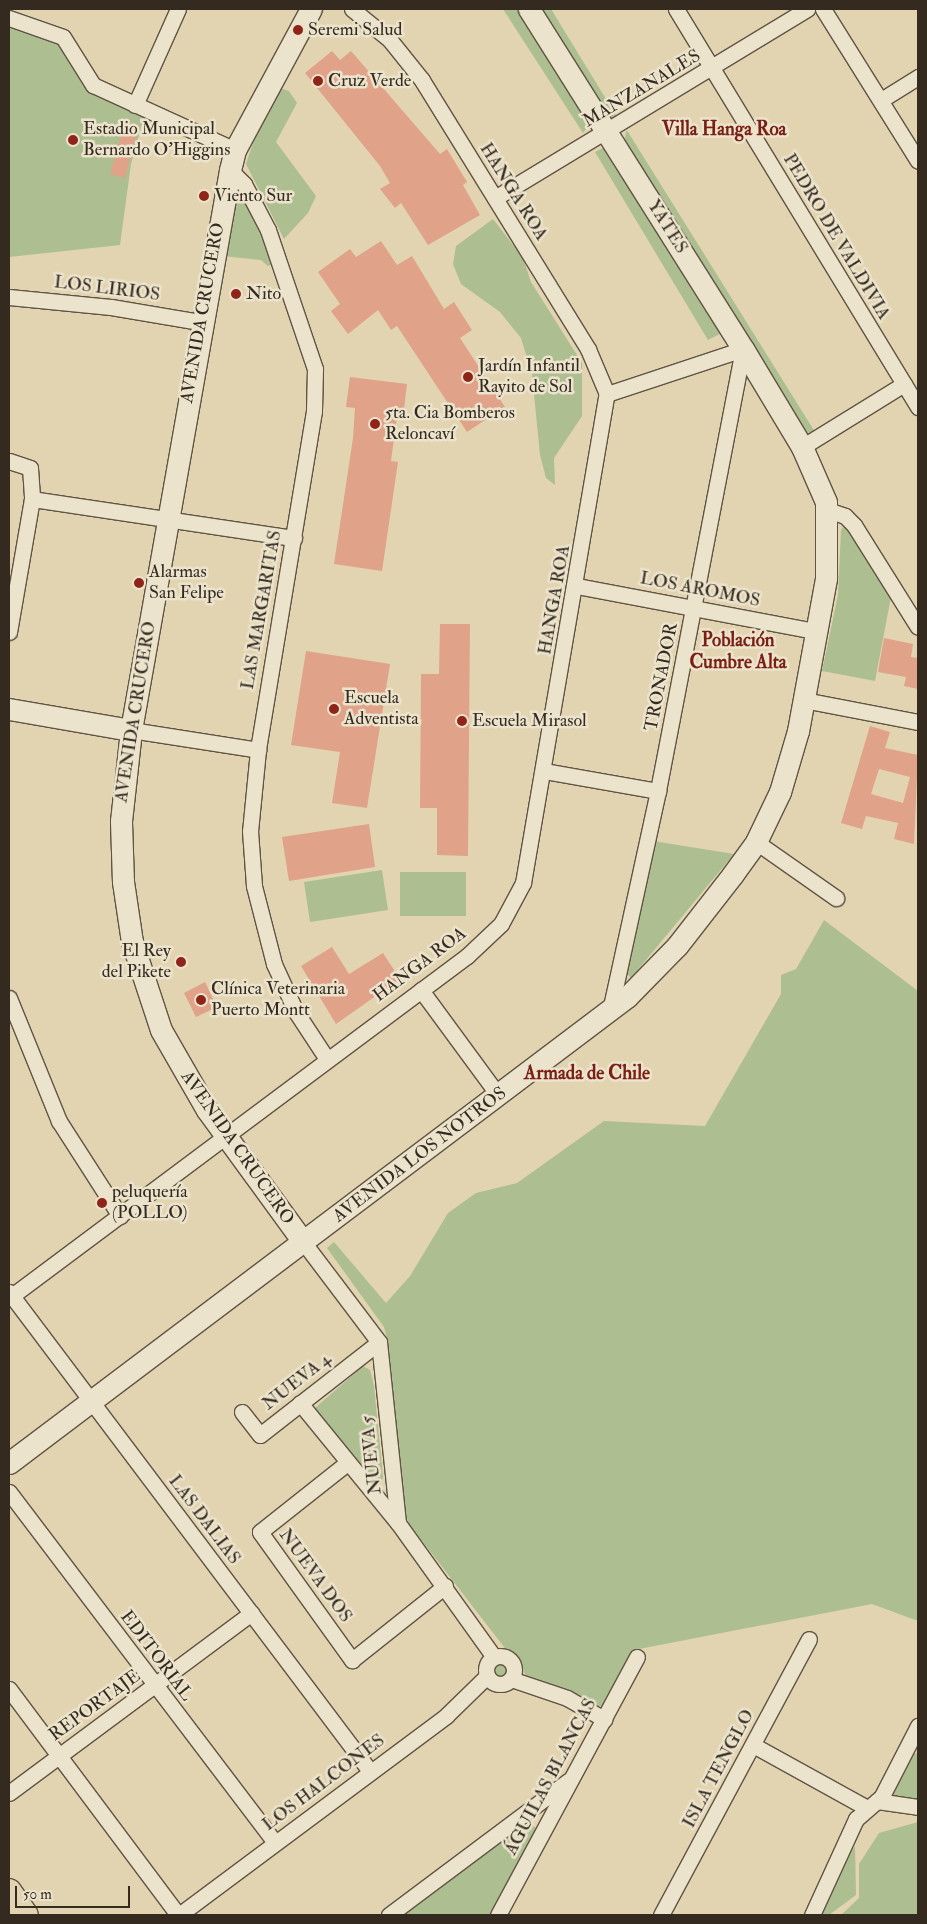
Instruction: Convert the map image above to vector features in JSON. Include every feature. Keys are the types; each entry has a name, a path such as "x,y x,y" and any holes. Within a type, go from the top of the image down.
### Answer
{"main road":[{"name":"AVENIDA CRUCERO","path":"304,1243 190,1085 161,1030 132,942 120,852 131,730 200,322 230,170 235,150 312,9"},
{"name":"YATES","path":"529,9 608,132 802,447"},
{"name":"AVENIDA LOS NOTROS","path":"9,1463 610,1011 677,946 756,842 780,792 804,700 826,578 827,510 802,447"},
{"path":"9,710 131,730"},
{"path":"9,1891 26,1915"}],"street":[{"path":"135,106 178,9"},
{"name":"HANGA ROA","path":"10,1295 120,1216 225,1135 467,956 513,906 522,882 577,586 607,394 588,349 404,55 352,9"},
{"name":"PEDRO DE VALDIVIA","path":"676,9 918,408"},
{"name":"MANZANALES","path":"494,198 608,132 807,9"},
{"path":"823,9 918,162"},
{"path":"9,18 63,37 86,79 135,106 235,150"},
{"path":"881,100 918,77"},
{"name":"LAS MARGARITAS","path":"230,170 240,178 268,230 315,369 314,411 258,750 250,832 259,912 284,988 327,1059"},
{"name":"LOS LIRIOS","path":"9,297 111,306 200,322"},
{"path":"607,394 743,349"},
{"name":"TRONADOR","path":"610,1011 658,791 695,608 743,349"},
{"path":"802,447 904,384"},
{"path":"9,461 25,463 30,468 32,499 9,632"},
{"path":"32,499 294,538"},
{"path":"827,510 845,516 854,525 918,626"},
{"name":"LOS AROMOS","path":"577,586 816,631"},
{"path":"804,700 918,722"},
{"path":"131,730 258,750"},
{"path":"544,771 658,791"},
{"path":"756,842 836,898"},
{"path":"421,990 498,1095"},
{"path":"9,998 59,1121 120,1216"},
{"path":"304,1243 379,1342"},
{"name":"LAS DALIAS","path":"10,1295 370,1771"},
{"name":"NUEVA 4","path":"242,1412 260,1435 379,1342"},
{"name":"NUEVA 5","path":"379,1342 398,1522"},
{"path":"300,1403 347,1463 398,1522 494,1658 511,1662 511,1679"},
{"name":"NUEVA DOS","path":"347,1463 260,1532 352,1660 445,1586"},
{"name":"EDITORIAL","path":"9,1492 275,1842"},
{"name":"REPORTAJE","path":"9,1792 251,1613"},
{"name":"ISLA TENGLO","path":"661,1915 754,1745 809,1639"},
{"name":"ÁGUILAS BLANCAS","path":"498,1915 637,1657"},
{"path":"494,1658 486,1667 487,1676 498,1684 511,1679 567,1698 604,1718"},
{"name":"LOS HALCONES","path":"178,1915 370,1771 447,1716 487,1676"},
{"path":"9,1690 178,1915"},
{"path":"812,1915 846,1839 914,1742 918,1726"},
{"path":"754,1745 872,1804 918,1807"},
{"path":"389,1915 571,1779"}],"green space":[{"path":"503,9 519,9 590,124 583,133"},
{"path":"537,9 551,9 617,117 607,117"},
{"name":"Estadio Municipal Bernardo O'Higgins","path":"9,26 57,43 82,83 144,117 131,164 120,245 9,257"},
{"path":"280,88 289,91 297,103 276,142 316,196 308,213 284,239 246,164 256,134"},
{"path":"626,131 815,432 804,433 624,146"},
{"path":"605,147 722,333 708,340 595,152"},
{"path":"237,181 277,263 268,266 261,260 222,256"},
{"path":"493,219 523,258 531,282 582,363 582,416 554,458 555,485 546,478 540,455 532,374 521,338 500,312 461,284 453,264 456,246"},
{"path":"847,522 891,597 875,681 822,671 838,595 841,530"},
{"path":"653,841 734,854 631,978 624,971"},
{"path":"382,870 388,910 310,922 304,882"},
{"path":"400,872 466,872 466,916 400,916"},
{"path":"824,920 918,991 918,1621 872,1604 639,1649 604,1707 596,1705 568,1690 528,1678 409,1524 402,1504 388,1342 384,1327 327,1248 334,1242 386,1303 410,1276 448,1213 476,1193 517,1183 604,1121 705,1126 781,994 781,975 796,969"},
{"path":"363,1366 370,1370 374,1386 383,1477 380,1486 375,1486 315,1408"},
{"path":"500,1661 506,1664 509,1670 506,1676 500,1679 494,1676 491,1670 494,1664"},
{"path":"918,1753 918,1802 891,1796 913,1754"},
{"path":"528,1822 537,1829 490,1915 402,1915"},
{"path":"918,1822 918,1915 841,1915 859,1898 859,1864 879,1833"},
{"path":"855,1846 856,1895 829,1915 821,1915 837,1874"}],"building":[{"path":"332,51 340,60 351,51 440,154 447,149 467,182 463,185 480,215 428,245 401,203 395,208 380,189 390,183 380,166 305,73"},
{"path":"125,121 139,125 125,178 110,174"},
{"path":"381,241 397,265 412,256 444,309 454,302 472,330 460,338 505,407 467,432 397,326 391,330 378,310 348,334 331,311 340,304 318,272 350,249 356,257"},
{"path":"350,377 407,384 404,409 398,409 391,461 398,462 382,571 334,564 353,438 355,408 346,407"},
{"path":"440,624 470,624 468,856 437,855 437,808 420,808 421,674 439,674"},
{"path":"884,638 913,644 911,657 918,658 918,689 904,686 906,677 878,672"},
{"path":"306,651 390,664 367,808 332,803 340,752 291,745"},
{"path":"870,726 890,732 885,748 918,755 914,844 894,839 898,823 866,816 862,829 841,823","holes":["879,769 910,777 903,803 871,794"]},
{"path":"369,824 375,867 289,881 282,837"},
{"path":"332,947 349,974 383,953 400,979 336,1024 301,966"},
{"name":"Clínica Veterinaria Puerto Montt","path":"205,982 217,1007 196,1017 184,993"}],"place":[{"name":"Seremi Salud","path":"298,30"},
{"name":"Cruz Verde","path":"318,81"},
{"name":"Estadio Municipal Bernardo O'Higgins","path":"73,140"},
{"name":"Viento Sur","path":"204,196"},
{"name":"Nito","path":"236,294"},
{"name":"Jardín Infantil Rayito de Sol","path":"468,377"},
{"name":"5ta. Cia Bomberos Reloncaví","path":"375,424"},
{"name":"Alarmas San Felipe","path":"139,583"},
{"name":"Escuela Adventista","path":"334,709"},
{"name":"Escuela Mirasol","path":"462,721"},
{"name":"El Rey del Pikete","path":"181,962"},
{"name":"Clínica Veterinaria Puerto Montt","path":"201,1000"},
{"name":"peluquería (POLLO)","path":"102,1203"}],"district":[{"name":"Villa Hanga Roa","path":"724,130"},
{"name":"Población Cumbre Alta","path":"738,652"},
{"name":"Armada de Chile","path":"587,1074"}]}
